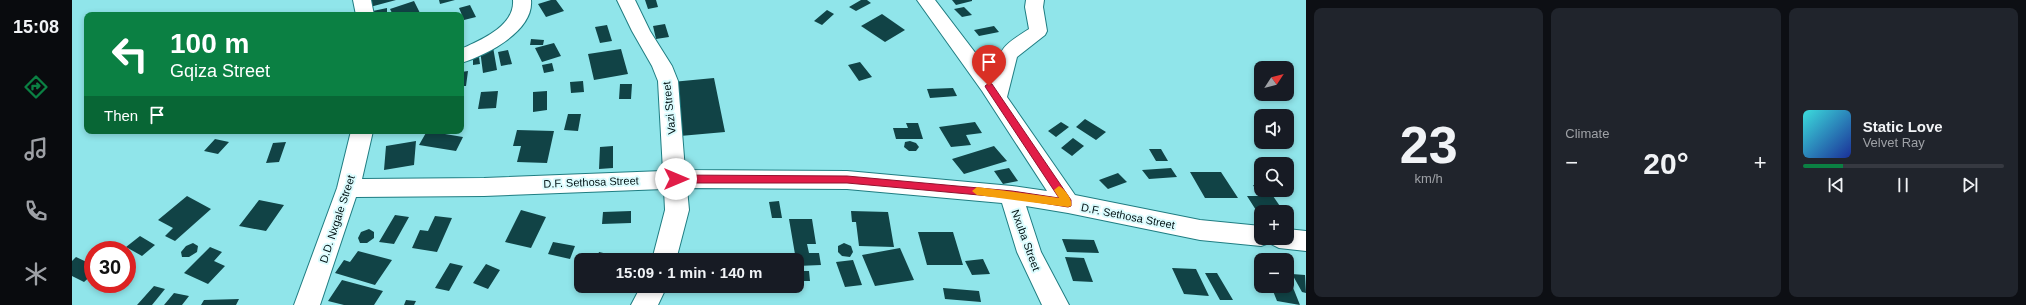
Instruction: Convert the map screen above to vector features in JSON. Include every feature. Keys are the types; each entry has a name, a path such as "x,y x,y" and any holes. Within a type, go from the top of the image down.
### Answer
{"street":[{"path":"362,0 365,12"},
{"path":"464,54 506,31 519,19 523,11 522,0"},
{"name":"Vazi Street","path":"626,0 641,31 662,66 668,81 678,210 666,253"},
{"path":"926,0 1068,203"},
{"path":"996,98 1008,55 1014,48 1038,31 1039,25 1034,4 1035,0"},
{"name":"D.D. Nxgale Street","path":"307,305 348,188 361,134"},
{"name":"D.F. Sethosa Street","path":"348,188 484,187 676,179 847,180 1012,194 1068,203 1200,230 1254,235"},
{"name":"Nxuba Street","path":"1012,194 1015,213 1034,267 1056,305"},
{"path":"1294,240 1306,241"},
{"path":"644,305 650,293"}],"building":[{"path":"368,0 396,0 370,7"},
{"path":"439,0 455,0 440,4"},
{"path":"556,0 564,11 546,17 538,4"},
{"path":"645,0 656,0 658,7 648,9"},
{"path":"861,0 867,0 871,3 856,11 849,7"},
{"path":"952,0 972,0 972,1 956,5"},
{"path":"414,1 420,12 392,12 390,9"},
{"path":"470,5 476,17 464,20 464,12 461,12 459,8"},
{"path":"964,7 972,15 962,17 954,9"},
{"path":"387,8 387,12 368,12"},
{"path":"827,10 834,14 822,25 814,21"},
{"path":"882,14 905,30 885,42 861,26"},
{"path":"665,24 669,37 656,39 653,26"},
{"path":"607,25 612,41 600,43 595,27"},
{"path":"994,26 999,32 979,36 974,30"},
{"path":"531,39 544,40 543,45 530,45"},
{"path":"554,43 561,56 542,62 535,48"},
{"path":"493,47 497,70 483,73 480,50"},
{"path":"621,49 628,74 594,80 588,54"},
{"path":"508,50 512,64 501,66 498,52"},
{"path":"479,57 480,64 473,65 473,58"},
{"path":"860,62 872,77 859,81 848,65"},
{"path":"552,63 554,71 544,73 542,65"},
{"path":"468,71 466,86 464,86 464,72"},
{"path":"714,78 725,132 680,136 672,82"},
{"path":"583,81 584,92 571,93 570,82"},
{"path":"620,84 632,84 631,99 619,99"},
{"path":"953,88 957,96 930,98 927,89"},
{"path":"498,91 496,108 478,109 481,92"},
{"path":"547,91 547,110 533,112 533,92"},
{"path":"568,114 581,114 578,131 564,130"},
{"path":"1085,119 1106,132 1096,140 1076,127"},
{"path":"975,122 982,133 966,135 971,145 951,147 939,127"},
{"path":"1061,122 1069,127 1056,137 1048,131"},
{"path":"906,123 918,123 923,139 896,139 893,128 908,128"},
{"path":"517,130 554,131 547,163 517,162 521,146 513,146"},
{"path":"425,134 445,134 463,137 456,151 419,145"},
{"path":"1073,138 1084,146 1072,156 1061,148"},
{"path":"215,139 229,142 218,154 204,151"},
{"path":"416,141 414,165 384,170 386,146"},
{"path":"910,141 916,143 919,147 916,151 909,151 904,147 905,142"},
{"path":"286,142 279,162 266,163 273,143"},
{"path":"613,146 613,168 599,169 600,147"},
{"path":"994,146 1007,161 964,174 952,159"},
{"path":"1149,149 1161,149 1168,161 1156,161"},
{"path":"1009,168 1018,181 1003,184 994,171"},
{"path":"1171,168 1177,177 1149,179 1142,170"},
{"path":"1190,172 1221,172 1238,198 1205,198"},
{"path":"1118,173 1127,182 1108,189 1099,180"},
{"path":"187,196 211,209 175,241 165,236 173,228 158,220"},
{"path":"1247,196 1274,197 1279,205 1254,205 1254,207"},
{"path":"259,200 284,205 266,231 239,226"},
{"path":"779,201 782,218 772,218 769,202"},
{"path":"521,210 546,217 531,248 505,242"},
{"path":"631,211 631,223 602,224 603,212"},
{"path":"851,211 888,212 894,247 859,246 856,222 852,222"},
{"path":"395,215 409,217 394,244 379,242"},
{"path":"435,216 452,218 437,252 412,248 420,230 428,231"},
{"path":"789,219 812,219 816,244 807,244 809,253 819,253 821,265 804,266 804,253 795,253"},
{"path":"369,229 374,232 374,238 367,243 360,243 358,238 361,232"},
{"path":"918,232 953,232 963,265 927,265"},
{"path":"140,236 155,245 142,256 136,253 136,241 134,241"},
{"path":"1062,239 1094,240 1099,253 1067,252"},
{"path":"553,242 575,246 570,259 548,254"},
{"path":"193,243 198,246 197,252 189,257 182,257 181,252 186,246"},
{"path":"844,243 851,246 853,252 850,257 842,256 838,252 838,246"},
{"path":"210,247 222,252 214,261 225,266 208,284 184,273"},
{"path":"900,248 914,280 875,286 862,255"},
{"path":"358,251 392,260 375,285 335,273 344,260 350,262"},
{"path":"76,257 84,261 84,282 72,276 72,261"},
{"path":"1065,257 1084,258 1093,282 1073,281"},
{"path":"983,259 990,274 972,275 965,261"},
{"path":"853,260 862,285 845,287 836,262"},
{"path":"450,263 463,266 449,291 435,288"},
{"path":"486,264 500,270 488,289 473,283"},
{"path":"1172,268 1196,269 1209,296 1184,294"},
{"path":"804,271 809,271 810,281 804,281"},
{"path":"1205,273 1217,273 1233,300 1220,300"},
{"path":"1294,274 1305,275 1306,293 1302,292 1294,278"},
{"path":"342,280 383,291 374,305 344,305 328,301"},
{"path":"154,286 165,289 152,305 137,305"},
{"path":"943,288 979,291 981,302 945,299"},
{"path":"1294,290 1300,305 1277,301 1274,293 1294,293"},
{"path":"174,293 189,296 182,305 164,305"},
{"path":"239,299 236,305 201,305 204,300"},
{"path":"406,300 416,301 414,305 404,305"}],"slow traffic":[{"path":"977,191 1012,194 1068,203 1059,190"}],"route":[{"path":"676,179 847,180 1012,194 1068,203 989,86"}]}
